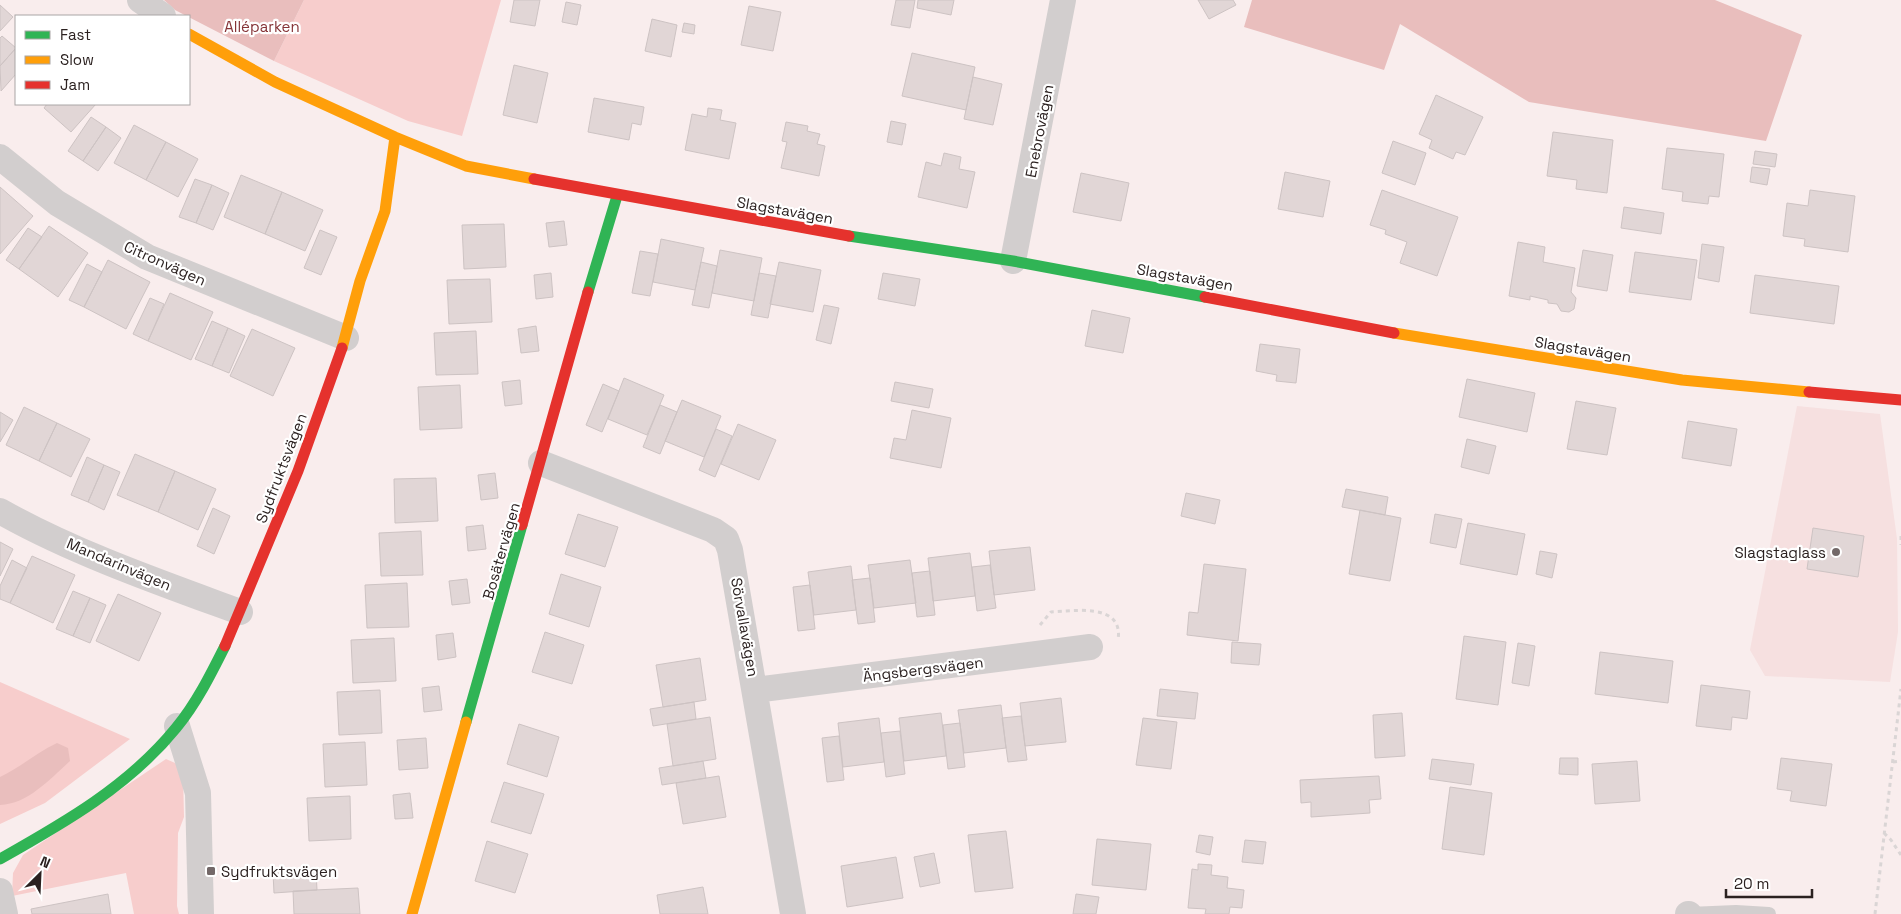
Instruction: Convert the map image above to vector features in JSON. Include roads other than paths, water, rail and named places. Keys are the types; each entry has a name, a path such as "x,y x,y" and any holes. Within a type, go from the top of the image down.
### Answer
{"street":[{"path":"140,0 162,15"},
{"name":"Enebrovägen","path":"1013,261 1063,0"},
{"path":"190,35 275,82 395,138"},
{"name":"Slagstavägen","path":"395,138 466,166 617,196 836,234 1013,261 1438,341 1682,380 1901,400"},
{"name":"Sydfruktsvägen","path":"0,859 53,829 102,797 142,764 177,726 213,669 240,612 298,471 346,338 360,282 385,211 395,138"},
{"name":"Citronvägen","path":"0,157 57,203 147,257 346,338"},
{"name":"Bosätervägen","path":"412,914 617,196"},
{"name":"Sörvallavägen","path":"541,463 713,530 726,539 730,550 756,690 794,914"},
{"name":"Mandarinvägen","path":"0,511 47,534 154,580 240,612"},
{"name":"Ängsbergsvägen","path":"756,690 1090,647"},
{"path":"177,726 198,793 201,914"},
{"path":"0,891 5,914"}],"lane":[{"path":"1689,914 1769,914"}],"place":[{"name":"Slagstaglass","path":"1836,552"},
{"name":"Sydfruktsvägen","path":"211,871"}],"park label":[{"name":"Alléparken","path":"262,26"}]}
